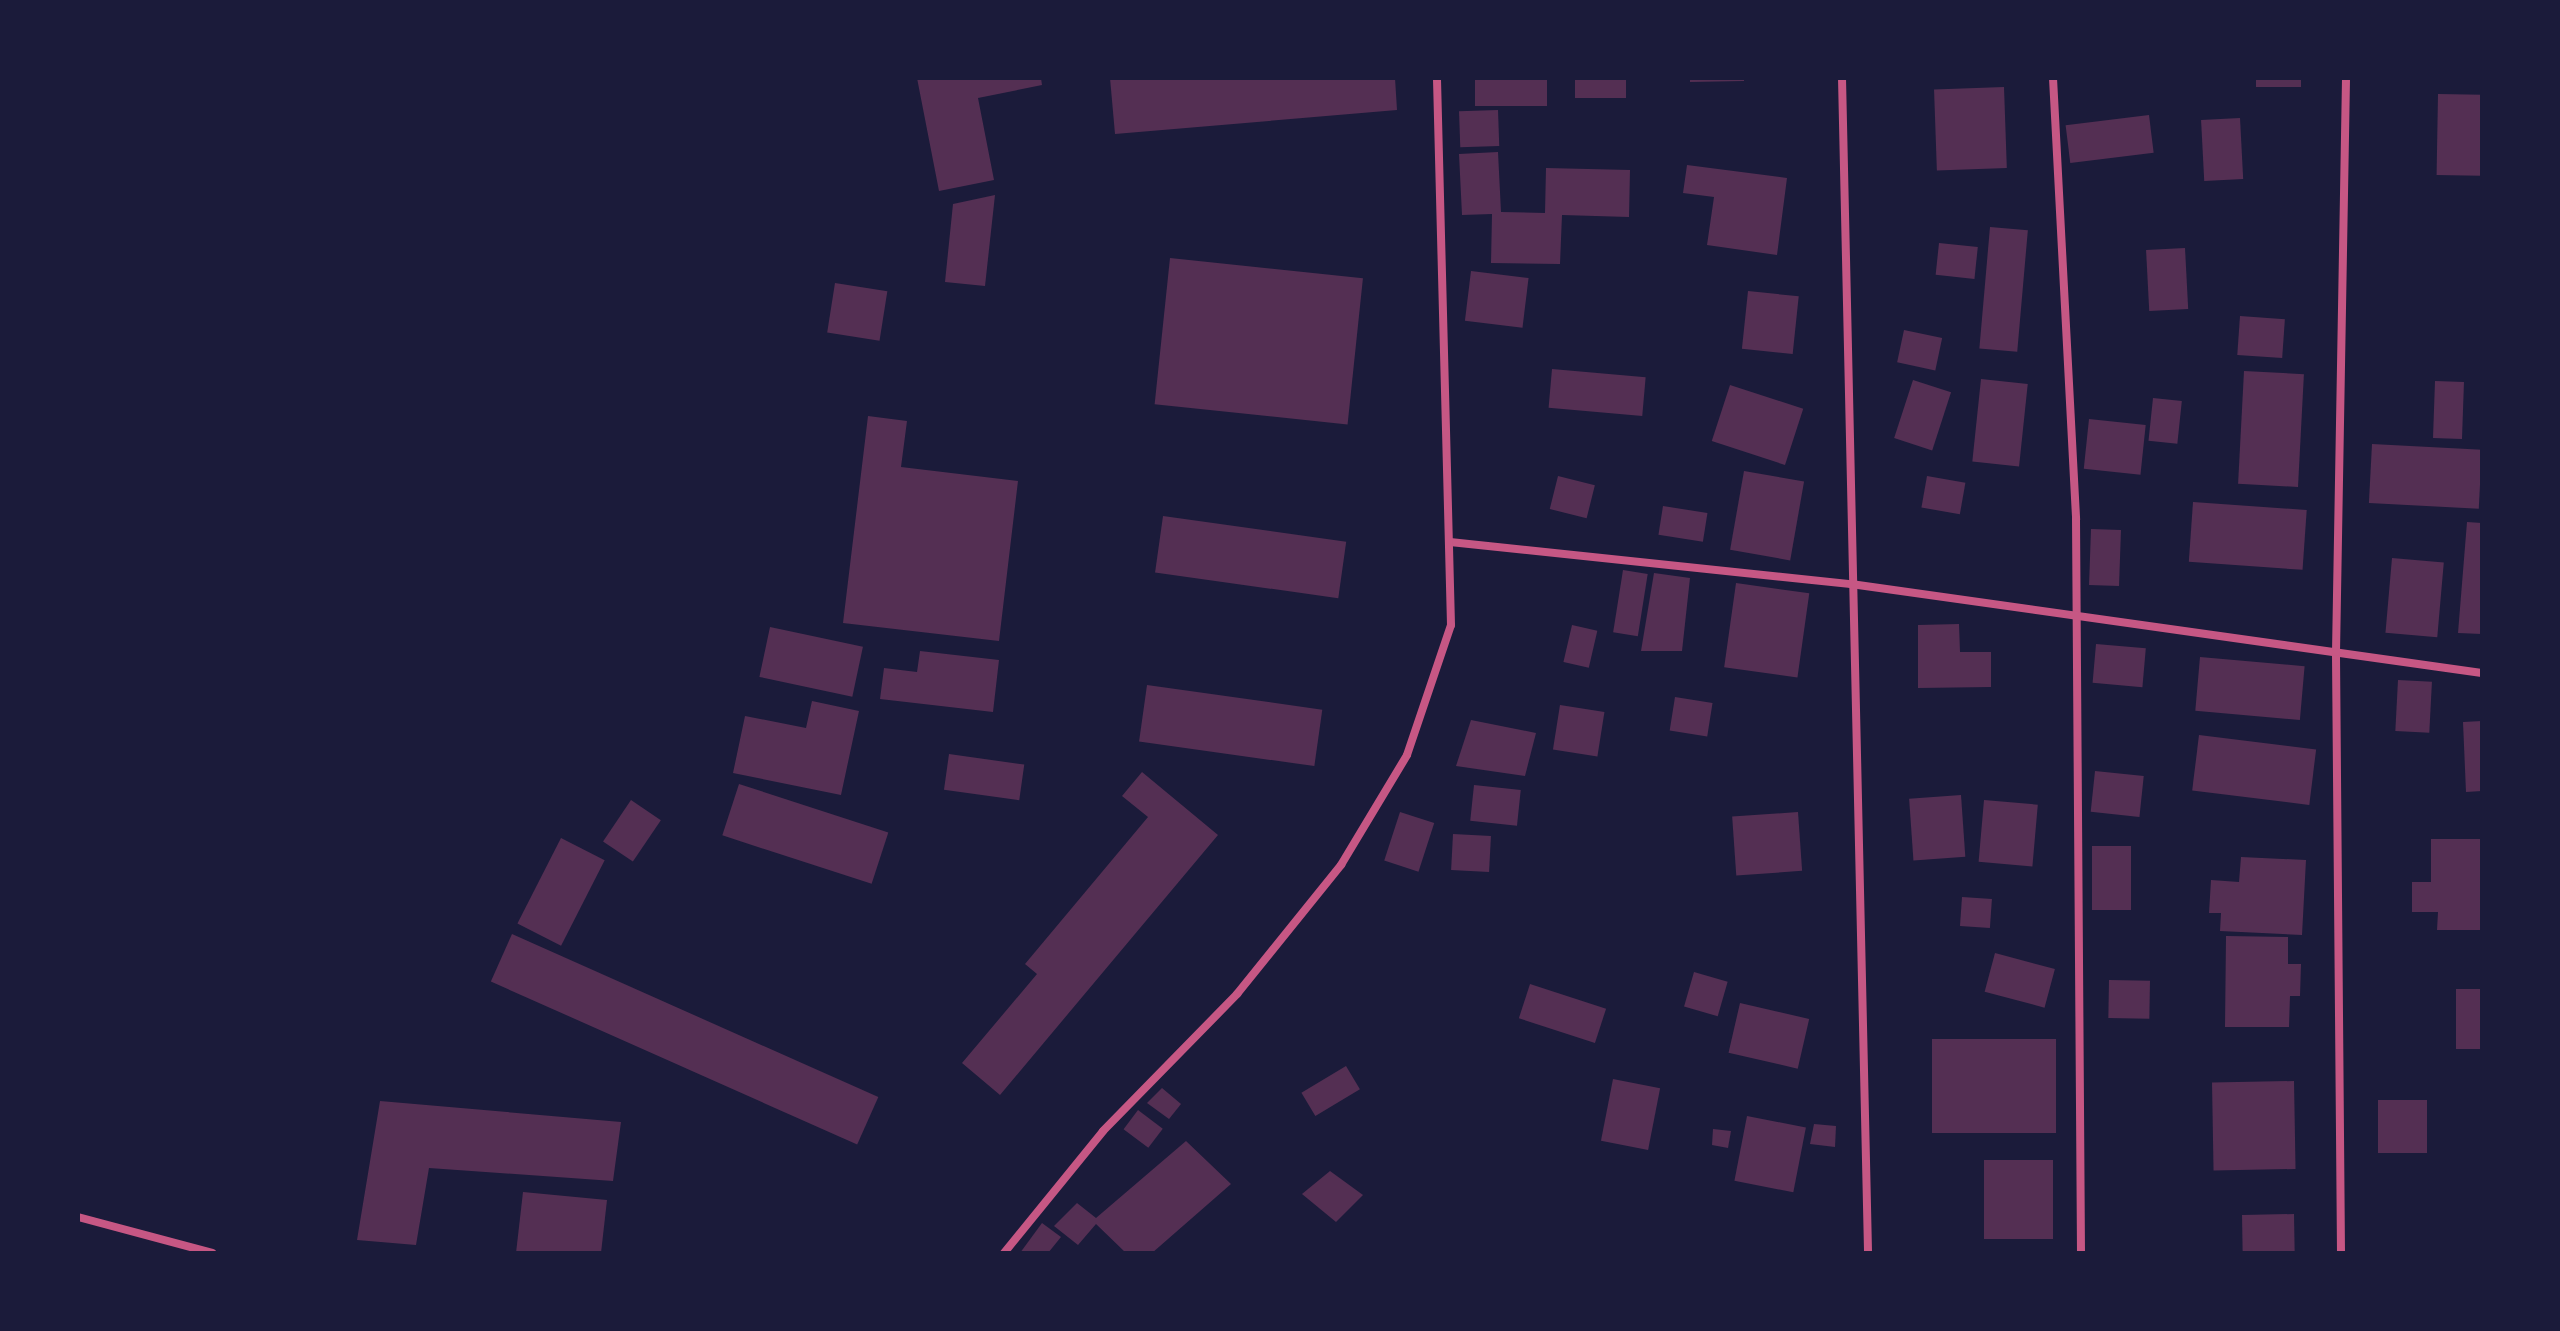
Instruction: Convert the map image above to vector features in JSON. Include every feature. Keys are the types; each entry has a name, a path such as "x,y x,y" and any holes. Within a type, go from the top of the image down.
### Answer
{"street":[{"path":"1004,1253 1103,1131 1237,994 1341,865 1407,755 1451,625 1437,78"},
{"path":"1842,78 1868,1253"},
{"path":"2053,78 2072,404 2081,1253"},
{"path":"2341,1253 2336,652 2346,78"},
{"path":"1450,542 1851,584 2482,673"},
{"path":"78,1217 212,1253"}],"building":[{"path":"917,78 1041,78 1042,85 978,98 994,180 939,191"},
{"path":"1110,78 1395,78 1397,110 1115,134"},
{"path":"1475,78 1547,78 1547,106 1475,106"},
{"path":"1575,78 1626,78 1626,98 1575,98"},
{"path":"1690,78 1744,78 1744,81 1690,82"},
{"path":"2256,78 2301,78 2301,87 2256,87"},
{"path":"2004,87 2007,168 1937,170 1934,89"},
{"path":"2438,94 2482,95 2481,176 2437,175"},
{"path":"1498,110 1499,146 1460,147 1459,111"},
{"path":"2149,115 2154,153 2070,163 2066,125"},
{"path":"2240,118 2243,179 2204,181 2201,120"},
{"path":"1498,152 1501,212 1545,213 1546,168 1630,170 1629,217 1562,215 1560,264 1491,263 1492,214 1462,215 1459,154"},
{"path":"1687,165 1787,178 1777,255 1707,245 1714,197 1683,193"},
{"path":"995,195 985,286 945,282 953,204"},
{"path":"1990,227 2028,230 2017,352 1979,349"},
{"path":"1939,243 1978,247 1974,279 1936,275"},
{"path":"2185,248 2188,309 2149,311 2146,250"},
{"path":"1170,258 1363,278 1348,424 1155,404"},
{"path":"1471,271 1529,278 1522,328 1465,321"},
{"path":"835,283 887,291 880,341 827,332"},
{"path":"1748,291 1799,296 1793,354 1742,349"},
{"path":"2240,316 2285,319 2282,358 2237,355"},
{"path":"1904,330 1942,338 1935,370 1897,362"},
{"path":"1552,369 1646,377 1642,416 1549,408"},
{"path":"2244,371 2304,374 2298,487 2238,484"},
{"path":"1981,379 2028,384 2019,466 1972,462"},
{"path":"1913,380 1951,392 1932,450 1894,438"},
{"path":"2435,381 2464,382 2462,439 2433,438"},
{"path":"1730,385 1803,409 1785,465 1712,441"},
{"path":"2153,398 2182,401 2177,444 2149,441"},
{"path":"868,416 907,421 901,467 1018,481 999,641 843,623"},
{"path":"2089,419 2146,425 2140,475 2084,469"},
{"path":"2372,444 2482,450 2479,509 2369,503"},
{"path":"1744,471 1804,482 1790,560 1730,550"},
{"path":"1558,476 1595,485 1587,518 1550,509"},
{"path":"1927,476 1965,483 1960,514 1921,508"},
{"path":"2193,502 2307,510 2303,570 2189,562"},
{"path":"1663,506 1707,513 1703,542 1658,535"},
{"path":"1163,516 1346,542 1338,598 1155,572"},
{"path":"2467,522 2482,523 2482,634 2458,633"},
{"path":"2091,529 2121,530 2119,586 2089,585"},
{"path":"2392,558 2444,563 2437,637 2385,633"},
{"path":"1623,570 1648,574 1638,636 1613,632"},
{"path":"1654,573 1690,578 1682,651 1641,651"},
{"path":"1736,583 1809,593 1797,677 1724,667"},
{"path":"1959,624 1960,652 1991,652 1991,687 1918,688 1918,625"},
{"path":"1572,625 1597,631 1589,668 1563,662"},
{"path":"770,627 863,647 852,697 759,677"},
{"path":"2096,644 2146,648 2142,687 2093,683"},
{"path":"920,651 999,660 993,712 880,699 884,668 917,672"},
{"path":"2200,657 2305,666 2300,720 2195,711"},
{"path":"2398,680 2432,682 2429,733 2395,731"},
{"path":"1147,685 1322,710 1314,766 1139,741"},
{"path":"1675,697 1713,703 1707,737 1670,731"},
{"path":"812,701 859,711 841,795 733,773 745,716 806,728"},
{"path":"1560,705 1604,712 1597,756 1553,749"},
{"path":"1471,720 1536,733 1525,776 1456,766"},
{"path":"2482,721 2482,791 2466,792 2463,722"},
{"path":"2199,735 2316,749 2309,805 2192,791"},
{"path":"949,754 1024,765 1019,800 944,790"},
{"path":"2095,771 2144,776 2139,817 2091,812"},
{"path":"1142,772 1218,835 1000,1095 962,1063 1037,974 1025,964 1148,817 1122,796"},
{"path":"739,784 888,833 872,884 722,835"},
{"path":"1474,785 1521,790 1517,826 1470,821"},
{"path":"1961,795 1965,857 1913,860 1909,799"},
{"path":"631,800 661,820 633,862 603,841"},
{"path":"1984,800 2038,805 2032,866 1979,862"},
{"path":"1400,812 1434,823 1418,872 1384,861"},
{"path":"1798,812 1802,871 1736,875 1732,817"},
{"path":"1453,834 1491,836 1489,872 1451,870"},
{"path":"561,838 605,860 561,946 517,924"},
{"path":"2431,839 2482,839 2482,930 2437,930 2438,912 2412,912 2412,882 2431,882"},
{"path":"2092,846 2131,846 2131,910 2092,910"},
{"path":"2241,857 2306,860 2302,935 2220,931 2221,913 2209,913 2211,880 2239,882"},
{"path":"1962,897 1992,899 1990,928 1960,926"},
{"path":"512,934 878,1097 857,1145 491,982"},
{"path":"2226,936 2288,937 2288,964 2301,964 2300,996 2290,996 2289,1027 2225,1027"},
{"path":"1995,953 2055,969 2045,1008 1985,992"},
{"path":"1694,972 1728,982 1718,1016 1684,1007"},
{"path":"2109,980 2150,981 2149,1019 2108,1018"},
{"path":"1530,984 1606,1009 1595,1043 1519,1018"},
{"path":"2456,989 2482,989 2482,1049 2456,1049"},
{"path":"1740,1003 1809,1019 1798,1069 1729,1053"},
{"path":"1932,1039 2056,1039 2056,1133 1932,1133"},
{"path":"1346,1066 1360,1089 1315,1116 1301,1093"},
{"path":"1613,1079 1660,1088 1648,1150 1601,1141"},
{"path":"2294,1081 2296,1169 2214,1170 2212,1082"},
{"path":"1162,1088 1181,1104 1169,1119 1147,1103"},
{"path":"2378,1100 2427,1100 2427,1153 2378,1153"},
{"path":"380,1101 621,1122 613,1181 429,1168 416,1245 357,1240"},
{"path":"1138,1110 1163,1129 1148,1148 1124,1129"},
{"path":"1747,1116 1806,1127 1793,1192 1734,1181"},
{"path":"1814,1124 1836,1126 1835,1147 1810,1144"},
{"path":"1713,1129 1731,1131 1728,1148 1712,1145"},
{"path":"1186,1141 1231,1184 1152,1253 1126,1253 1096,1224 1078,1245 1054,1226 1077,1203 1096,1218"},
{"path":"1984,1160 2053,1160 2053,1239 1984,1239"},
{"path":"1330,1171 1363,1195 1336,1222 1302,1194"},
{"path":"523,1192 607,1200 601,1253 516,1253"},
{"path":"2294,1214 2295,1253 2243,1253 2242,1215"},
{"path":"1042,1223 1061,1237 1048,1253 1020,1253"}]}
